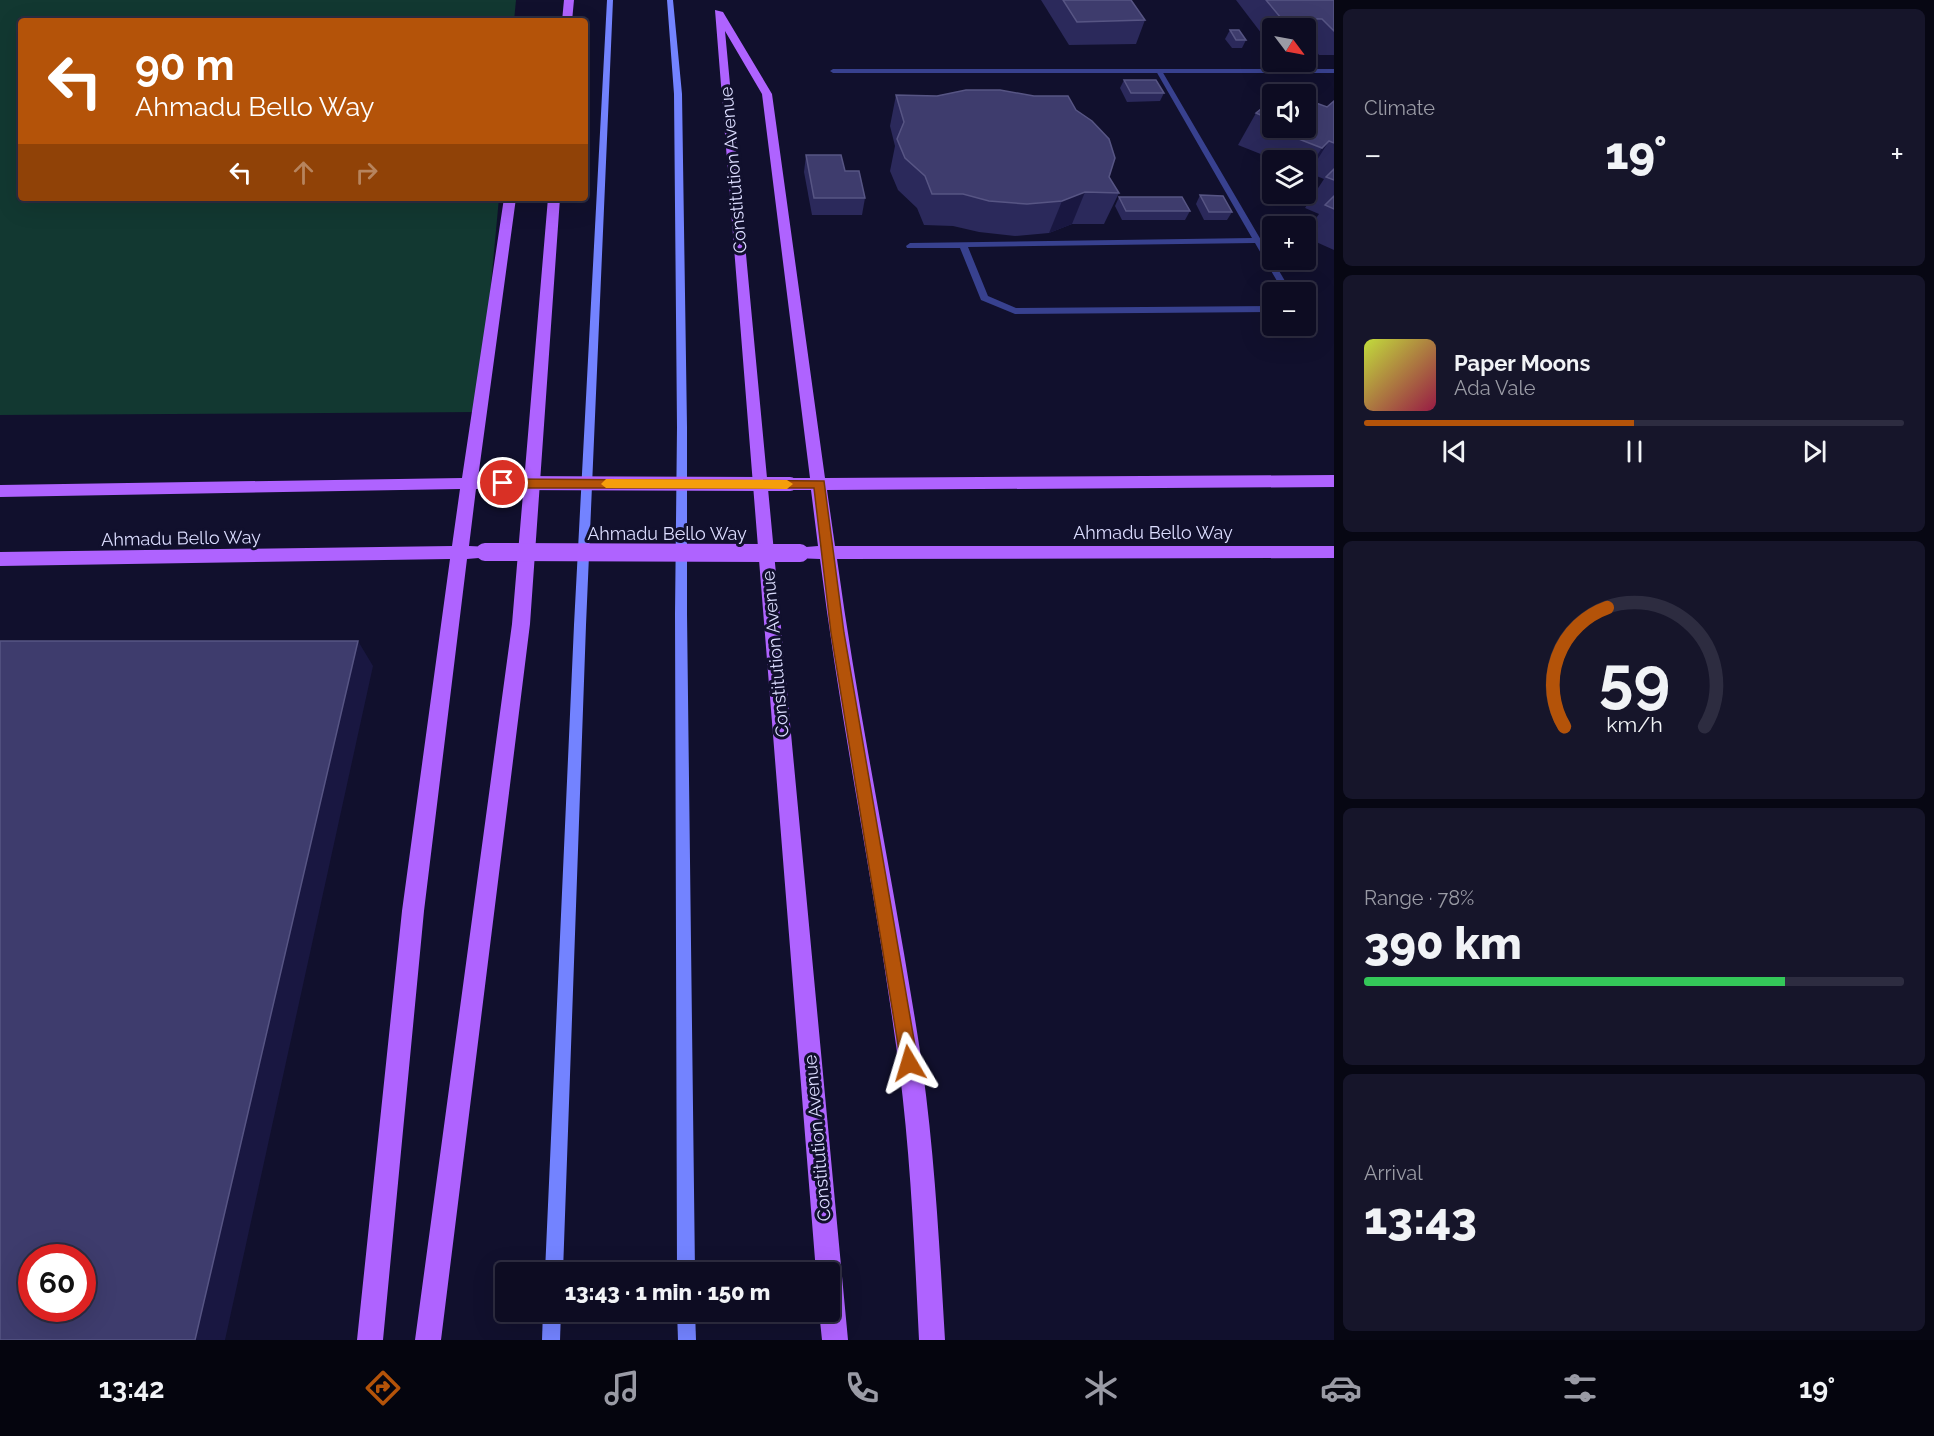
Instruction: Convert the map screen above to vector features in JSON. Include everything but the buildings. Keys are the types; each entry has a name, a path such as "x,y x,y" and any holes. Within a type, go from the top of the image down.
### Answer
{"main road":[{"path":"567,18 569,0"},
{"path":"554,1262 579,637 610,0"},
{"path":"670,0 678,93 686,1262"},
{"name":"Constitution Avenue","path":"717,0 828,1262"},
{"path":"718,12 759,77 767,94 838,633 907,1039 925,1206 932,1340"},
{"path":"370,1340 385,1146 459,554 510,201"},
{"path":"428,1340 521,624 554,201"},
{"path":"0,491 503,483 1334,481"},
{"name":"Ahmadu Bello Way","path":"0,560 485,552 1334,552"},
{"path":"551,1340 552,1322"},
{"path":"686,1322 687,1340"},
{"path":"834,1322 835,1340"}],"street":[{"path":"833,71 1334,71"},
{"path":"1159,71 1281,282"},
{"path":"910,246 1258,240"},
{"path":"963,245 984,298 1015,311 1262,309"}],"green space":[{"path":"0,0 516,0 514,18 18,18 18,201 499,201 479,412 0,415"}],"slow traffic":[{"path":"606,484 787,484"}],"route":[{"path":"503,483 820,484 838,633 907,1039 909,1063"}]}
